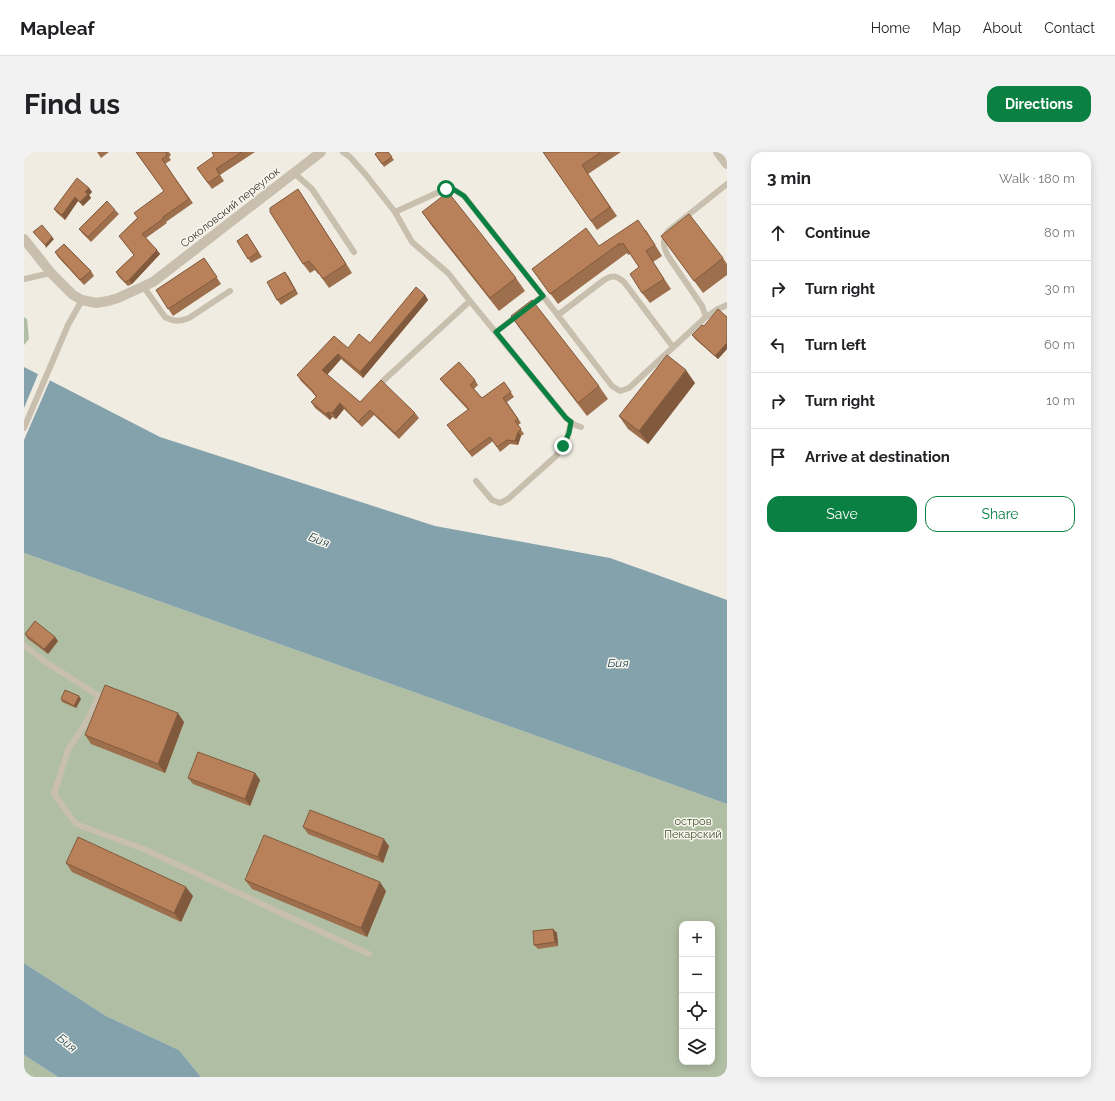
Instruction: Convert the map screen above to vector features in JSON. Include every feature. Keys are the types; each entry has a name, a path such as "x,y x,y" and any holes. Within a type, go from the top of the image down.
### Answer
{"street":[{"name":"Соколовский переулок","path":"82,300 96,303 108,301 153,282 322,152"},
{"path":"718,152 727,164"},
{"path":"24,239 50,273 73,295 82,300"}],"lane":[{"path":"343,152 350,157 366,175 395,212 412,242 448,273 566,418 582,427"},
{"path":"294,173 312,189 354,252"},
{"path":"706,317 702,306 668,256 664,248 663,240 668,231 727,184"},
{"path":"395,212 446,189 453,189 464,196 612,386 620,391 629,388 706,317 727,305"},
{"path":"24,279 50,273"},
{"path":"558,316 604,280 610,276 615,276 624,282 673,347"},
{"path":"143,286 165,316 169,320 174,321 182,321 189,318 230,291"},
{"path":"496,332 543,296"},
{"path":"24,428 68,325 82,300"},
{"path":"383,381 470,301"},
{"path":"476,481 492,500 500,503 508,500 556,456 567,439 571,422"},
{"path":"24,645 44,661 99,696 87,721 68,750 54,794 76,824 146,850 369,954"}],"green space":[{"path":"24,317 27,319 29,339 24,345"},
{"name":"остров Пекарский","path":"24,553 727,804 727,1077 201,1077 179,1050 106,1016 24,963"},
{"path":"24,1055 58,1077 24,1077"}],"water":[{"name":"Бия","path":"24,367 160,437 435,526 610,558 727,600 727,804 24,553"},
{"path":"24,963 106,1016 179,1050 201,1077 58,1077 24,1055"}],"pier":[{"path":"39,372 51,378 24,440 24,408"}],"building":[{"path":"136,152 166,152 167,155 162,159 189,199 142,234 157,250 129,280 125,282 116,272 134,255 119,236 138,218 134,213 164,191"},
{"path":"212,152 242,152 216,169 220,175 208,183 197,168 214,156"},
{"path":"378,152 388,152 392,157 382,164 375,154"},
{"path":"543,152 601,152 582,165 610,207 591,221"},
{"path":"77,178 89,188 85,192 88,194 80,202 75,197 62,215 54,209"},
{"path":"298,189 346,264 323,279 309,261 303,264 270,212 270,208"},
{"path":"448,192 516,278 490,298 422,212"},
{"path":"107,201 115,210 88,237 79,229"},
{"path":"689,214 723,258 694,281 661,236"},
{"path":"638,220 655,245 646,251 664,279 642,293 630,274 639,267 623,243 621,245 620,243 550,294 532,269 586,228 599,246"},
{"path":"42,225 52,237 45,245 33,232"},
{"path":"247,234 258,252 248,259 237,241"},
{"path":"64,244 91,271 80,280 55,252"},
{"path":"204,258 217,277 168,309 156,290"},
{"path":"285,272 295,290 277,300 267,282"},
{"path":"416,287 425,295 360,372 338,354 322,370 360,402 381,380 415,413 395,433 370,410 358,422 340,403 332,413 328,412 326,414 311,402 317,396 297,375 334,336 348,348 359,334 370,343"},
{"path":"532,300 599,386 578,403 511,316"},
{"path":"718,309 727,317 727,343 715,356 692,335 702,325 704,326"},
{"path":"667,355 686,370 639,431 619,416"},
{"path":"459,362 475,380 470,385 482,398 504,382 511,392 503,398 518,419 515,421 521,429 518,432 515,441 507,440 497,447 490,437 469,452 447,425 469,409 440,379"},
{"path":"35,621 55,637 44,649 25,634"},
{"path":"105,685 178,713 158,764 85,735"},
{"path":"65,690 79,696 74,706 61,699"},
{"path":"198,752 255,773 245,799 188,778"},
{"path":"310,810 384,839 378,857 303,827"},
{"path":"264,835 380,882 361,928 245,880"},
{"path":"78,837 186,887 174,913 66,863"},
{"path":"553,929 555,942 534,945 533,931"}],"route":[{"path":"446,189 453,189 464,196 543,296 496,332 566,418 571,422 569,433 563,446"}]}
